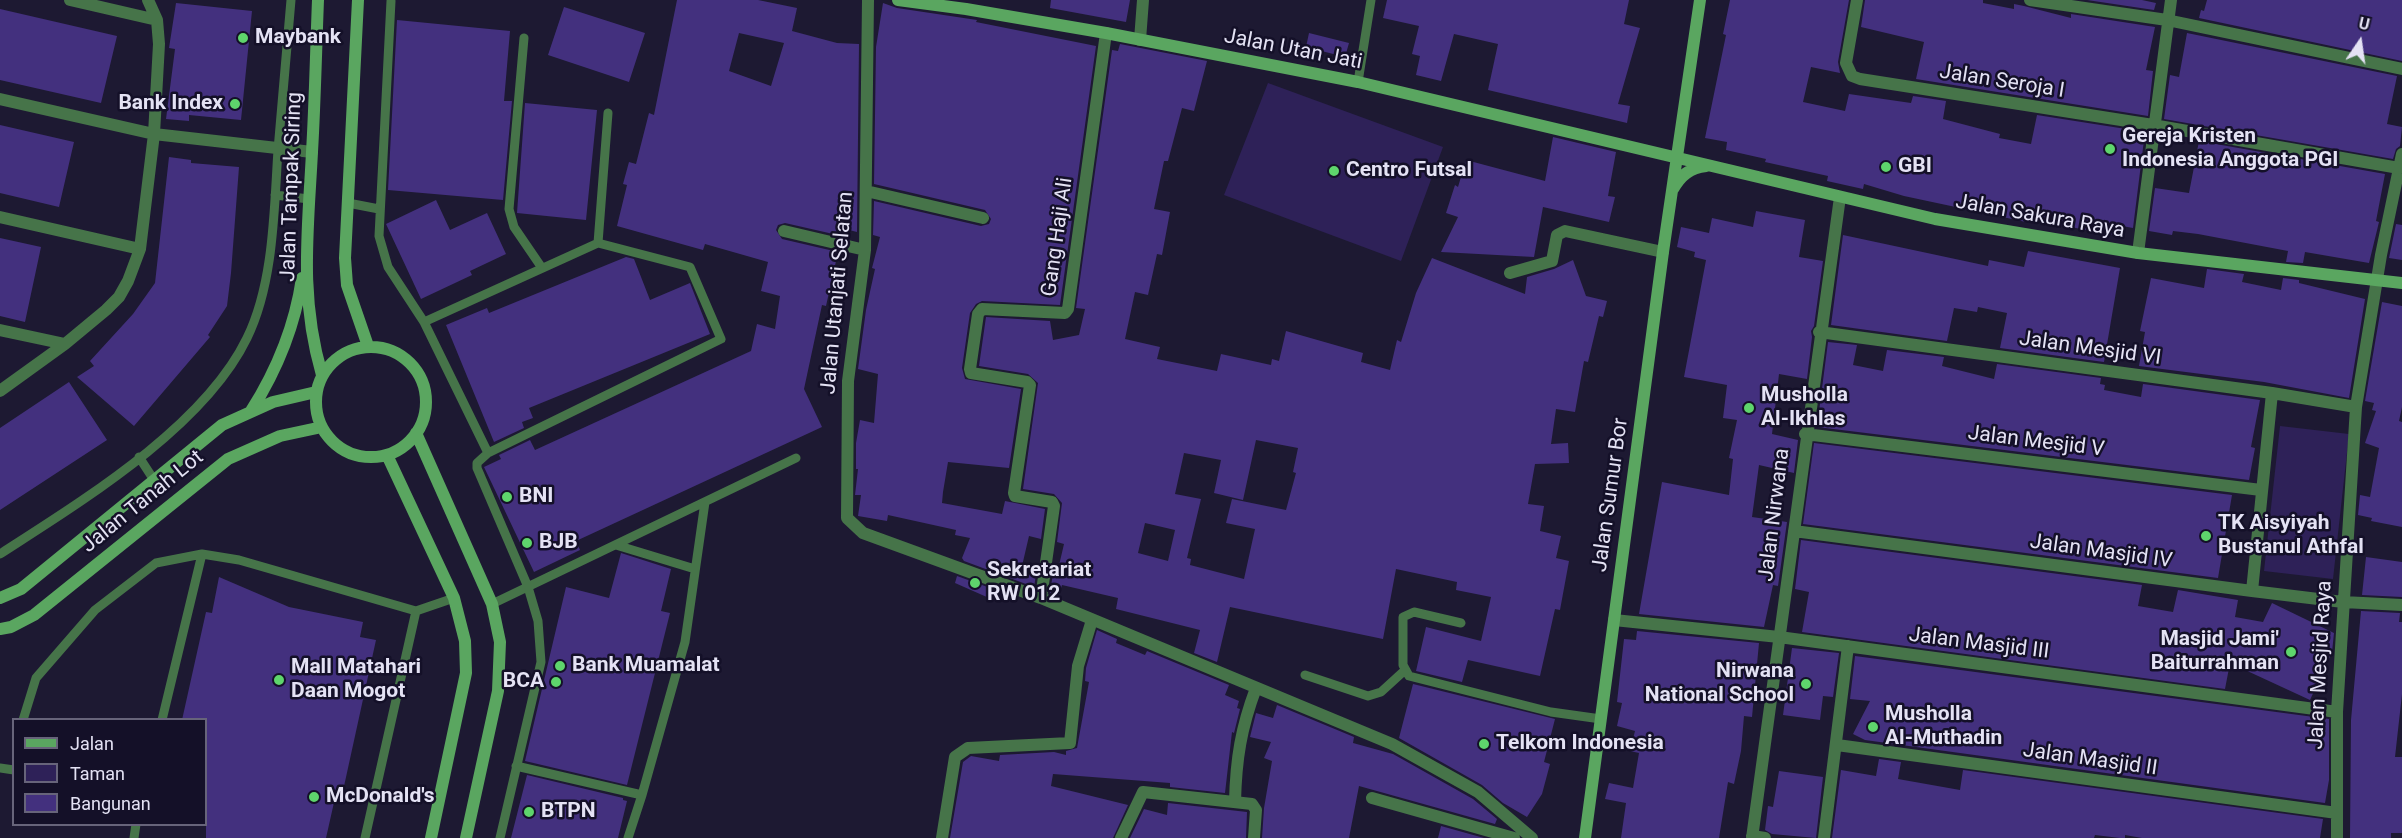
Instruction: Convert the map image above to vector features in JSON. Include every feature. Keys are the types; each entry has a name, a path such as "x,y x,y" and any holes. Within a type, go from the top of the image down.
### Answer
{"main road":[{"name":"Jalan Tampak Siring","path":"318,0 312,152 305,242 309,307 315,352 322,375"},
{"path":"358,0 345,271 352,300 368,346"},
{"name":"Jalan Utan Jati","path":"898,0 1106,33 1358,82 1676,157"},
{"name":"Jalan Sumur Bor","path":"1585,838 1676,157 1700,0"},
{"name":"Jalan Sakura Raya","path":"1676,157 1935,219 2138,253 2402,283"},
{"path":"1670,202 1673,189 1680,178 1696,168 1716,167"},
{"path":"251,411 271,376 289,331 301,283 305,242"},
{"path":"368,346 398,353 419,375 425,389 426,405 423,420 416,434 398,450 371,457 355,455 340,448 322,427 316,413 316,392 322,375 333,360 350,350 368,346"},
{"name":"Jalan Tanah Lot","path":"0,598 21,589 210,433 251,411 316,392"},
{"name":"Jalan Tanah Lot","path":"0,629 11,627 34,615 228,459 280,436 322,427"},
{"path":"416,434 492,604 500,642 501,673 466,838"},
{"path":"387,454 454,598 465,641 466,673 431,838"}],"street":[{"path":"70,0 157,20"},
{"path":"0,391 65,344 119,297 128,281 140,249 154,134 159,44 157,20 148,0"},
{"name":"Jalan Utanjati Selatan","path":"868,0 865,250 848,381 847,518 863,533 1041,598"},
{"path":"1140,40 1143,0"},
{"name":"Jalan Seroja I","path":"1857,0 1846,63 1852,76 1860,79 2153,125 2399,168"},
{"path":"2030,0 2167,20 2402,69"},
{"path":"2138,253 2170,0"},
{"name":"Gang Haji Ali","path":"1041,598 1054,506 1052,502 1014,494 1030,385 1027,381 971,373 970,369 978,314 982,309 1065,313 1068,309 1106,33"},
{"path":"0,99 154,134 312,152"},
{"name":"Jalan Mesjid Raya","path":"2337,838 2337,711 2356,407 2377,280 2402,154"},
{"path":"866,191 983,218"},
{"name":"Jalan Nirwana","path":"1756,837 1805,434 1840,197"},
{"path":"0,217 140,249"},
{"path":"784,231 865,250"},
{"path":"1510,273 1552,261 1557,235 1565,231 1663,252"},
{"path":"0,330 65,344"},
{"name":"Jalan Mesjid VI","path":"1819,332 2272,393 2356,407"},
{"path":"2252,591 2272,393"},
{"name":"Jalan Mesjid V","path":"1805,434 2261,490"},
{"name":"Jalan Masjid IV","path":"1794,531 2252,591 2343,602 2402,605"},
{"path":"1041,598 1392,744 1478,792 1528,837"},
{"path":"942,838 955,757 968,748 1070,743 1078,666 1092,620"},
{"name":"Jalan Masjid III","path":"1614,620 1779,637 2337,711"},
{"path":"1824,838 1848,646"},
{"path":"1235,802 1236,762 1242,725 1256,688"},
{"name":"Jalan Masjid II","path":"1837,745 2337,813"},
{"path":"1121,838 1143,792 1252,804 1256,810 1254,838"},
{"path":"1372,798 1514,838"}],"lane":[{"path":"0,554 78,504 195,411 221,380 248,338 262,298 275,195 291,0"},
{"path":"1358,82 1371,0"},
{"path":"391,1 379,236 388,267 424,322 488,453"},
{"path":"524,38 509,209 514,227 542,268"},
{"path":"598,243 608,113"},
{"path":"275,195 309,199"},
{"path":"348,203 379,209"},
{"path":"424,322 598,243 690,267 721,339 488,453 477,463 477,468 528,587 538,621 541,662 500,838"},
{"path":"139,457 154,480"},
{"path":"492,604 796,458"},
{"path":"628,838 685,642 705,502"},
{"path":"616,544 695,569"},
{"path":"23,718 36,678 95,610 156,563 202,554 239,560 416,611 454,598"},
{"path":"162,718 202,554"},
{"path":"365,838 416,611"},
{"path":"1461,623 1414,612 1403,617 1404,671 1408,676 1551,712 1601,719"},
{"path":"1305,675 1368,696 1381,692 1404,671"},
{"path":"516,766 642,795"}],"green space":[{"name":"Centro Futsal","path":"1268,83 1443,147 1401,261 1224,195"},
{"path":"2280,426 2349,434 2333,579 2264,571"}],"building":[{"path":"677,0 758,0 797,8 792,31 837,43 859,44 857,232 845,229 842,236 785,223 778,225 776,230 782,239 838,252 826,306 822,305 804,389 822,427 576,541 580,550 534,572 484,467 501,459 499,455 530,440 535,450 751,351 757,324 775,329 780,296 761,291 768,262 705,244 703,250 617,226 627,185 623,184 629,162 636,164 649,113 654,115","holes":["739,33 784,43 771,86 729,71"]},
{"path":"1051,0 1130,0 1126,22 1050,8"},
{"path":"1387,0 1629,0 1624,24 1640,28 1618,104 1630,106 1627,123 1488,90 1498,44 1454,34 1441,81 1416,75 1420,56 1412,54 1419,26 1383,18"},
{"path":"1730,0 1849,0 1838,62 1840,73 1811,67 1803,102 1845,111 1849,94 1911,103 1913,96 1946,101 1943,119 2000,134 1999,138 2031,144 2037,115 2145,132 2133,228 2122,226 2120,236 2026,219 2026,222 1904,196 1864,184 1863,189 1827,181 1828,176 1765,162 1766,159 1726,150 1727,142 1705,138 1726,35 1723,34"},
{"path":"1865,0 1983,0 1983,3 2014,9 2014,4 2071,18 2071,14 2155,27 2146,70 2153,71 2148,116 1916,79 1924,42 1861,27"},
{"path":"2087,0 2142,0 2156,3 2154,10"},
{"path":"2207,0 2402,0 2402,61 2199,18"},
{"path":"176,3 252,11 241,120 189,115 189,121 166,119 175,49 169,48"},
{"path":"883,3 897,8 977,20 976,22 1096,46 1060,305 982,301 976,304 970,313 962,368 965,379 1021,389 1009,468 948,462 943,492 942,503 1002,514 1005,501 1045,509 1041,539 1029,536 1022,566 1037,569 1034,587 964,561 962,558 970,538 955,535 956,530 888,515 887,521 858,516 861,495 855,495 858,469 856,469 856,443 860,420 874,423 878,374 858,369 866,310 875,269 872,268 880,237 873,235 874,201 981,226 989,224 991,219 985,210 874,184 876,47"},
{"path":"564,7 645,33 629,82 548,55"},
{"path":"0,9 117,36 101,103 0,80"},
{"path":"397,20 510,31 504,101 512,101 503,200 388,190"},
{"path":"1309,33 1349,43 1345,57 1306,47"},
{"path":"2187,33 2397,76 2387,124 2402,127 2400,146 2396,149 2393,159 2164,119 2170,75 2179,77"},
{"path":"1120,44 1207,61 1194,111 1182,108 1168,161 1164,161 1154,209 1170,212 1162,255 1157,254 1148,295 1135,292 1125,339 1160,347 1157,359 1217,371 1221,354 1271,365 1272,359 1279,361 1286,331 1363,353 1361,362 1390,370 1397,340 1401,342 1416,293 1432,258 1525,294 1527,277 1554,269 1573,260 1586,296 1607,301 1603,317 1599,316 1588,362 1584,361 1575,412 1556,409 1551,444 1568,443 1569,463 1535,464 1528,504 1544,506 1540,531 1561,536 1556,558 1569,561 1560,610 1555,609 1540,676 1468,660 1462,682 1416,671 1426,627 1481,641 1491,597 1456,590 1457,582 1396,569 1383,639 1230,607 1217,662 1194,653 1200,630 1116,609 1118,598 1062,585 1059,595 1050,593 1053,573 1057,574 1064,544 1057,542 1062,503 1054,494 1023,489 1038,383 1028,374 979,366 986,317 1050,321 1053,340 1079,335 1085,309 1076,308 1112,50 1118,51","holes":["1256,440 1298,448 1293,472 1296,473 1286,510 1232,499 1226,523 1255,529 1244,579 1190,565 1191,559 1187,558 1201,499 1175,494 1184,453 1221,460 1214,493 1243,500","1145,523 1175,530 1168,561 1138,553"]},
{"path":"525,103 597,110 586,220 517,213"},
{"path":"0,125 74,142 59,207 0,193"},
{"path":"1553,137 1616,152 1608,196 1615,197 1609,222 1543,207 1534,257 1441,252 1458,217 1446,213 1455,185 1458,187 1466,160 1545,181"},
{"path":"2199,141 2385,174 2376,221 2379,222 2369,263 2305,252 2303,263 2286,262 2288,251 2198,234 2173,231 2172,235 2149,231 2155,188 2189,193"},
{"path":"169,157 191,160 191,163 239,167 227,306 208,335 210,337 134,426 77,377 94,366 90,361 133,314 155,283"},
{"path":"436,200 450,230 487,213 506,254 470,271 472,275 421,299 386,224"},
{"path":"1756,211 1805,220 1799,257 1823,261 1814,326 1811,331 1807,379 1779,374 1772,434 1798,440 1794,473 1759,465 1752,517 1787,522 1778,586 1773,585 1764,627 1639,614 1662,482 1729,495 1733,459 1729,458 1737,420 1723,418 1727,385 1684,377 1706,260 1694,257 1695,252 1677,247 1681,227 1709,233 1712,218 1753,227"},
{"path":"2396,224 2402,225 2402,260 2389,258"},
{"path":"1843,235 1988,266 1989,260 2024,267 2028,251 2120,268 2104,362 2000,348 2007,313 1978,307 1977,312 1954,308 1947,341 1831,325"},
{"path":"0,238 41,247 25,322 0,316"},
{"path":"626,257 634,259 650,300 690,283 710,334 529,408 533,418 522,422 524,428 494,442 446,325 487,308 489,313"},
{"path":"2207,269 2244,274 2242,282 2281,290 2283,278 2299,280 2299,283 2365,299 2349,398 2264,382 2139,366 2145,332 2140,331 2151,278 2204,288"},
{"path":"2382,302 2402,306 2402,407 2399,421 2402,422 2402,527 2371,521 2372,518 2358,515 2360,495 2370,497 2379,448 2365,443 2376,411 2372,410 2374,403 2365,401"},
{"path":"1828,342 1857,345 1853,365 1883,371 1887,350 1944,357 1942,366 1994,379 1997,364 2101,378 2100,384 2105,385 2104,390 2141,397 2143,384 2260,400 2251,447 2255,448 2249,480 1817,427"},
{"path":"69,382 107,440 0,510 0,428"},
{"path":"1814,443 2232,495 2218,578 1803,524"},
{"path":"1801,540 2142,585 2138,606 2173,612 2178,590 2238,600 2235,617 2263,622 2272,603 2334,633 2332,652 2310,700 2230,663 2225,689 1802,632 1809,592 1795,589"},
{"path":"621,553 671,569 661,611 670,613 627,785 525,761 566,587 609,598"},
{"path":"2366,557 2402,562 2402,597 2362,595"},
{"path":"957,576 993,589 989,598 955,583"},
{"name":"Mall Matahari Daan Mogot","path":"219,577 289,607 363,622 360,637 376,640 341,800 335,798 326,838 206,838 207,718 182,718 206,612 212,613"},
{"path":"2361,611 2400,613 2399,622 2402,622 2402,694 2395,757 2402,757 2402,833 2391,833 2391,838 2350,838 2351,720"},
{"path":"1097,630 1117,639 1116,643 1145,655 1147,651 1229,685 1225,695 1239,701 1237,708 1240,709 1234,733 1232,732 1225,793 1170,787 1170,783 1053,774 1051,786 1128,805 1113,838 950,838 963,762 971,756 999,761 1000,755 1054,752 1066,755 1066,751 1077,748 1089,682 1085,681 1086,668"},
{"path":"1637,631 1759,643 1752,717 1744,716 1741,751 1734,784 1728,782 1719,838 1621,838 1626,803 1605,799 1609,783 1633,788 1639,753 1630,751 1635,731 1617,726 1622,703 1617,702 1624,639 1636,640"},
{"name":"Nirwana National School","path":"1792,648 1839,653 1833,697 1823,696 1820,720 1783,715"},
{"path":"1855,656 2329,719 2329,780 2325,803 1865,740 1853,734 1870,701 1850,699"},
{"name":"Telkom Indonesia","path":"1413,684 1555,719 1544,762 1550,764 1542,794 1527,817 1503,803 1482,785 1399,738"},
{"path":"1277,705 1354,737 1353,743 1393,754 1473,799 1497,819 1495,824 1359,786 1349,838 1262,838 1264,808 1272,761 1264,758 1271,742 1250,737 1256,713 1273,718"},
{"path":"1879,759 1901,762 1898,779 1960,790 1963,770 2323,819 2320,838 2142,838 2125,835 2125,838 2120,838 2095,835 2094,838 1832,838 1841,770 1876,776"},
{"path":"1779,771 1823,777 1816,838 1772,834 1765,830 1768,806 1773,807"},
{"path":"527,775 623,798 627,801 618,838 511,838"},
{"path":"1168,803 1247,812 1246,838 1130,838 1144,809 1167,815"},
{"path":"1441,826 1484,838 1438,838"}],"place":[{"name":"Maybank","path":"243,38"},
{"name":"Bank Index","path":"235,104"},
{"name":"Gereja Kristen Indonesia Anggota PGI","path":"2110,149"},
{"name":"GBI","path":"1886,167"},
{"name":"Centro Futsal","path":"1334,171"},
{"name":"Musholla Al-Ikhlas","path":"1749,408"},
{"name":"BNI","path":"507,497"},
{"name":"TK Aisyiyah Bustanul Athfal","path":"2206,536"},
{"name":"BJB","path":"527,543"},
{"name":"Sekretariat RW 012","path":"975,583"},
{"name":"Masjid Jami' Baiturrahman","path":"2291,652"},
{"name":"Bank Muamalat","path":"560,666"},
{"name":"Mall Matahari Daan Mogot","path":"279,680"},
{"name":"BCA","path":"556,682"},
{"name":"Nirwana National School","path":"1806,684"},
{"name":"Musholla Al-Muthadin","path":"1873,727"},
{"name":"Telkom Indonesia","path":"1484,744"},
{"name":"McDonald's","path":"314,797"},
{"name":"BTPN","path":"529,812"}]}
